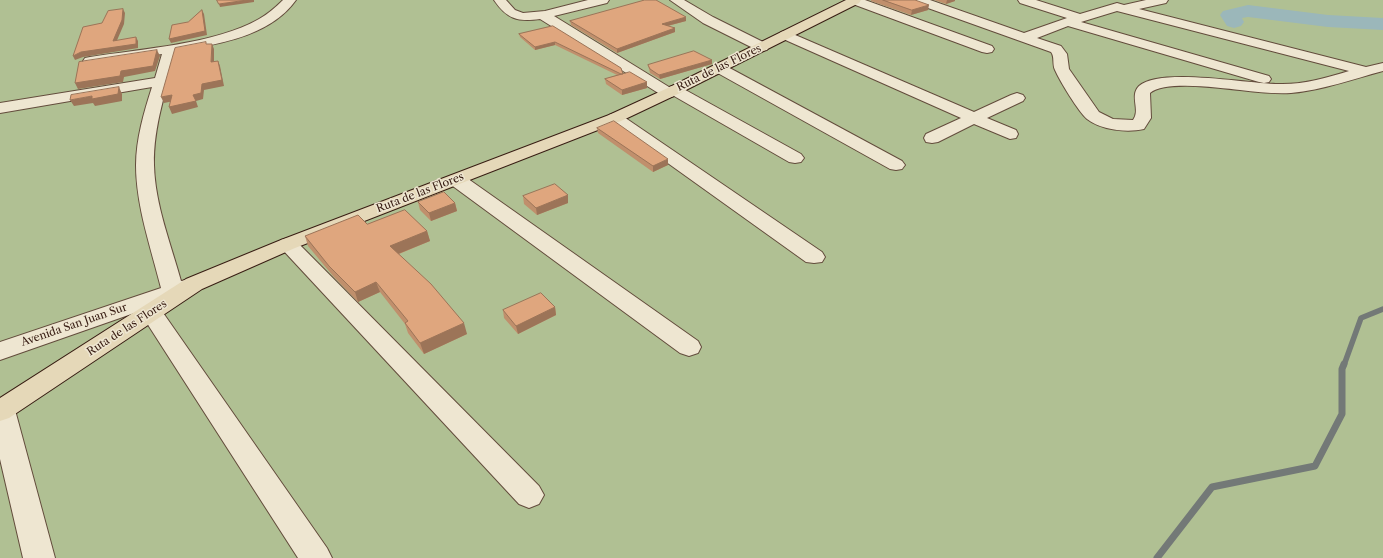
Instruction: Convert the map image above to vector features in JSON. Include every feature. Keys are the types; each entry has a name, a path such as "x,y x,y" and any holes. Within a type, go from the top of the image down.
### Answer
{"main road":[{"name":"Ruta de las Flores","path":"1,411 151,312 183,288 288,244 615,118 672,92 854,0"}],"street":[{"path":"83,62 170,49 220,39 244,32 262,23 290,0"},
{"path":"500,0 512,14 520,17 543,15 602,0"},
{"path":"676,0 708,20 762,47"},
{"path":"854,0 987,49"},
{"path":"918,0 1056,49 1060,54 1060,62 1063,70 1093,115 1106,121 1126,126 1138,125 1143,119 1141,94 1146,87 1166,81 1196,82 1256,88 1296,88 1316,85 1383,68"},
{"path":"1024,0 1074,20 1296,88"},
{"path":"1126,9 1162,0"},
{"path":"1024,38 1117,6 1367,72"},
{"path":"543,15 672,92 795,158"},
{"path":"786,35 1010,134"},
{"path":"170,49 150,124 145,164 148,191 183,288"},
{"path":"720,68 896,165"},
{"path":"0,108 162,81"},
{"path":"932,138 1017,98"},
{"path":"615,118 814,257"},
{"path":"457,180 689,347"},
{"path":"288,244 529,495"},
{"name":"Avenida San Juan Sur","path":"0,351 183,288"},
{"path":"151,312 316,558"},
{"path":"1,411 39,558"}],"green space":[{"path":"0,0 1383,0 1383,558 0,558"}],"building":[{"path":"217,0 247,0 219,4"},
{"path":"645,0 656,0 686,17 662,24 675,28 617,49 570,21"},
{"path":"883,0 915,0 929,5 912,10"},
{"path":"123,9 122,20 113,41 136,37 136,44 81,52 73,56 83,27 102,23 108,11"},
{"path":"202,10 205,31 169,39 172,25 188,22"},
{"path":"553,26 621,68 623,74 555,42 535,47 519,34"},
{"path":"206,42 206,44 212,44 211,62 218,61 222,80 202,84 201,93 193,95 196,101 169,107 172,95 161,97 175,48"},
{"path":"157,50 153,66 121,71 120,76 75,83 79,62"},
{"path":"694,51 712,60 659,75 650,69 648,65"},
{"path":"630,72 647,82 622,90 605,79"},
{"path":"119,87 118,94 92,99 92,96 70,100 71,95"},
{"path":"614,121 668,159 653,166 597,128"},
{"path":"555,184 568,195 536,208 523,196"},
{"path":"444,192 455,203 429,213 418,202"},
{"path":"405,210 427,231 390,246 431,284 464,323 420,343 405,323 408,321 376,282 355,292 329,266 305,236 358,215 367,224"},
{"path":"541,293 555,307 516,326 503,310"}],"waterway":[{"path":"1234,22 1230,15 1248,11 1328,21 1383,24"},
{"path":"1344,365 1361,318 1383,309"},
{"path":"1157,558 1212,487 1315,466 1342,414 1342,369 1344,364"}]}
